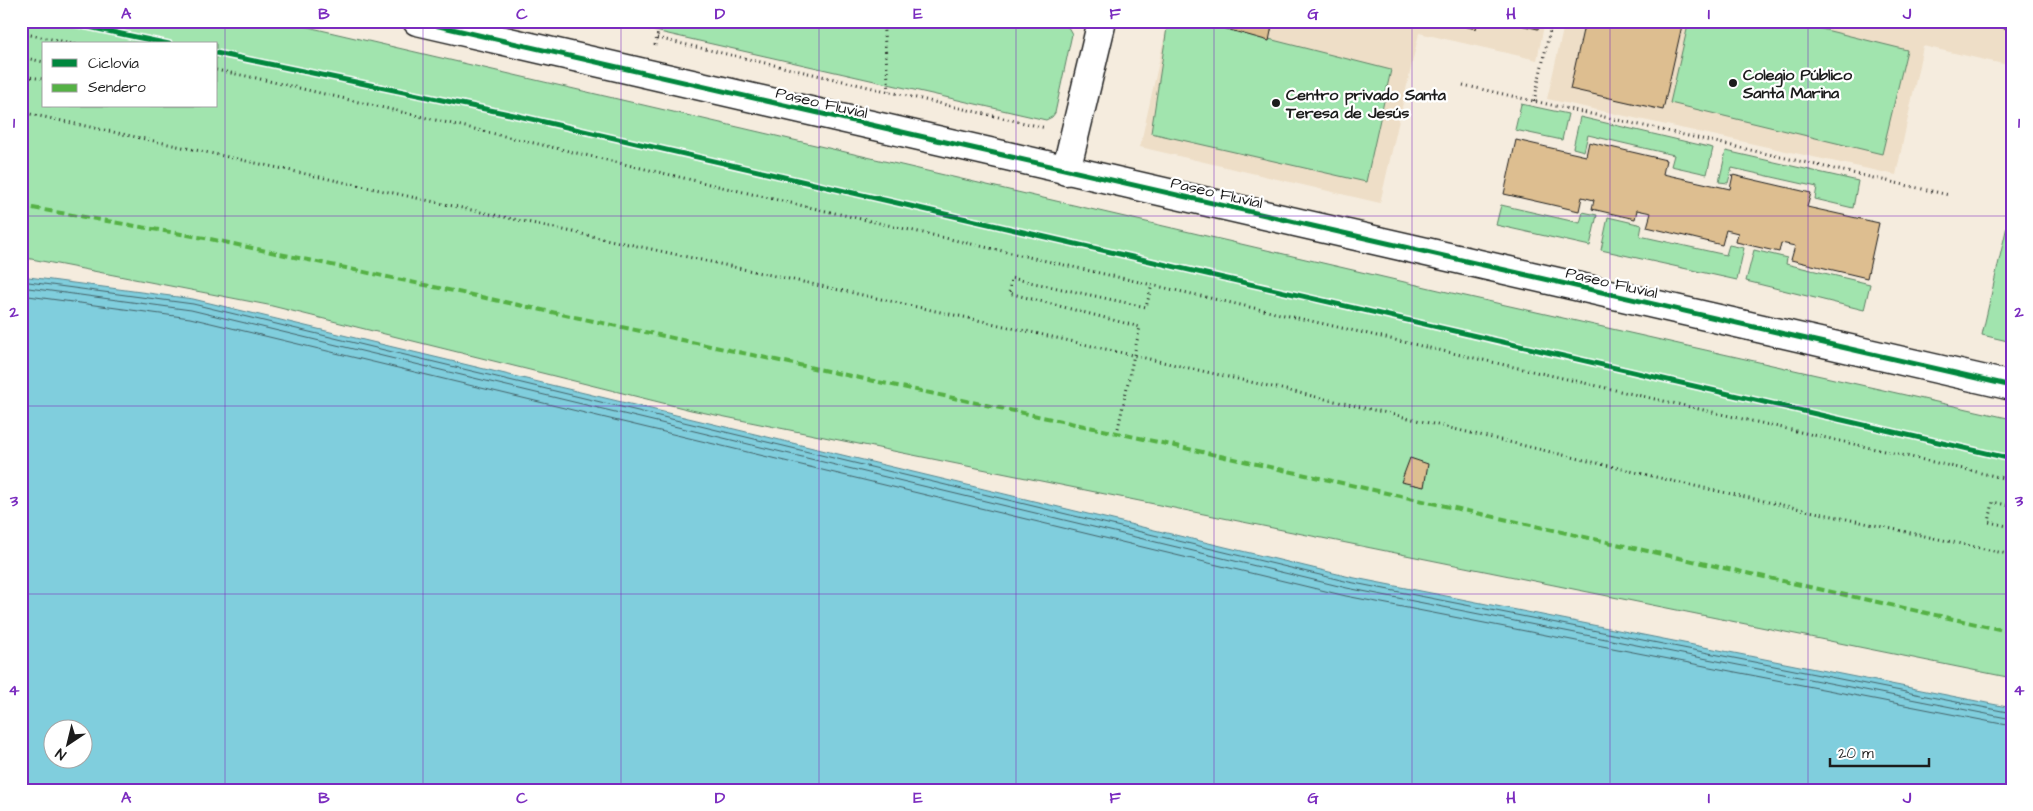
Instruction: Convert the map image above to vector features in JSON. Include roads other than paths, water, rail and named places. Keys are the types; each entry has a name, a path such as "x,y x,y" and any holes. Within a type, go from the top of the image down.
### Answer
{"street":[{"name":"Paseo Fluvial","path":"416,21 2012,386"},
{"path":"1066,171 1102,21"}],"water":[{"path":"21,276 193,299 1350,577 2012,708 2012,790 21,790"}],"place":[{"name":"Colegio Público Santa Marina","path":"1733,83"},
{"name":"Centro privado Santa Teresa de Jesús","path":"1276,103"}]}
